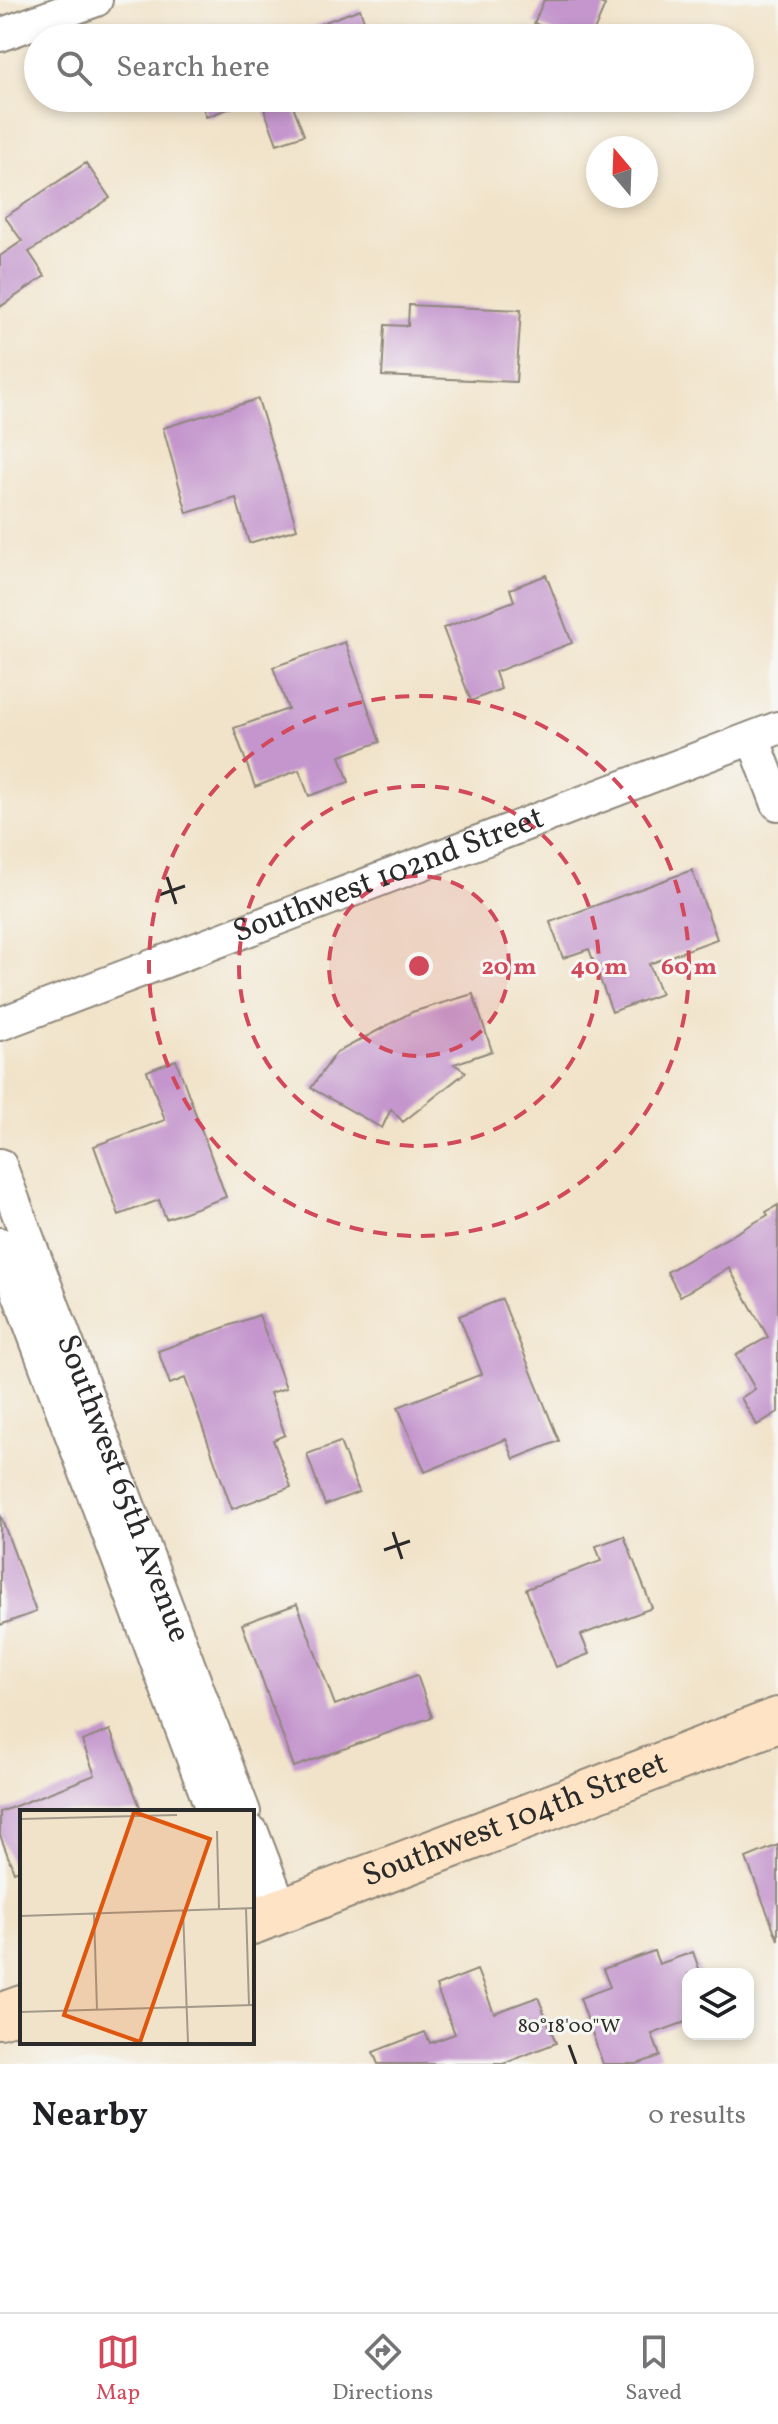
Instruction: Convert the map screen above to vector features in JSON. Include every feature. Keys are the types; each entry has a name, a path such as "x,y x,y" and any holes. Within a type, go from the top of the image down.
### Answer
{"street":[{"path":"30,24 96,0"},
{"path":"0,35 24,26"},
{"path":"765,733 778,804"},
{"name":"Southwest 102nd Street","path":"0,1024 765,733"},
{"name":"Southwest 65th Avenue","path":"0,1165 243,1810"},
{"name":"Southwest 65th Avenue","path":"0,1244 212,1810"},
{"name":"Southwest 104th Street","path":"260,1917 778,1720"},
{"path":"254,1853 260,1917"},
{"path":"0,2016 20,2009"}],"building":[{"path":"544,0 592,0 605,5 597,24 534,23"},
{"path":"360,9 365,24 320,24"},
{"path":"265,112 295,112 304,135 277,144"},
{"path":"86,163 110,198 29,252 45,276 0,307 0,256 22,241 5,217"},
{"path":"409,305 521,310 516,382 382,376 385,325 408,326"},
{"path":"258,399 297,529 249,543 236,498 187,513 163,428"},
{"path":"546,575 572,643 495,672 501,689 471,701 443,628 514,601 510,589"},
{"path":"345,642 380,742 340,756 349,782 309,796 299,770 255,787 234,728 288,709 273,667"},
{"path":"692,870 717,939 649,964 661,994 612,1012 589,949 563,958 550,922"},
{"path":"473,994 492,1051 454,1064 466,1072 403,1122 391,1109 382,1128 311,1088 336,1053 412,1012"},
{"path":"176,1060 226,1197 166,1219 159,1200 119,1215 94,1146 165,1120 147,1071"},
{"path":"778,1205 778,1412 757,1425 741,1398 755,1389 736,1355 768,1337 729,1268 680,1296 667,1272 768,1215 766,1212"},
{"path":"502,1299 559,1441 514,1459 506,1439 425,1472 398,1407 482,1374 459,1316"},
{"path":"259,1315 286,1388 270,1393 285,1435 273,1440 291,1487 232,1509 185,1378 170,1384 158,1351"},
{"path":"340,1442 359,1492 325,1505 307,1454"},
{"path":"0,1514 36,1612 0,1625"},
{"path":"624,1536 652,1608 581,1635 589,1654 556,1667 526,1589 601,1561 596,1546"},
{"path":"297,1604 335,1705 417,1675 432,1717 294,1767 242,1624"},
{"path":"110,1730 141,1810 20,1810 20,1870 14,1872 0,1835 0,1812 95,1775 82,1741"},
{"path":"778,1845 778,1940 746,1858"},
{"path":"654,1951 659,1964 693,1952 699,1968 682,1968 682,2023 652,2034 660,2056 637,2064 603,2064 580,1998 610,1987 603,1969"},
{"path":"477,1970 494,2013 538,1997 556,2043 503,2064 378,2064 373,2052 425,2032 430,2043 455,2034 436,1986"}]}
